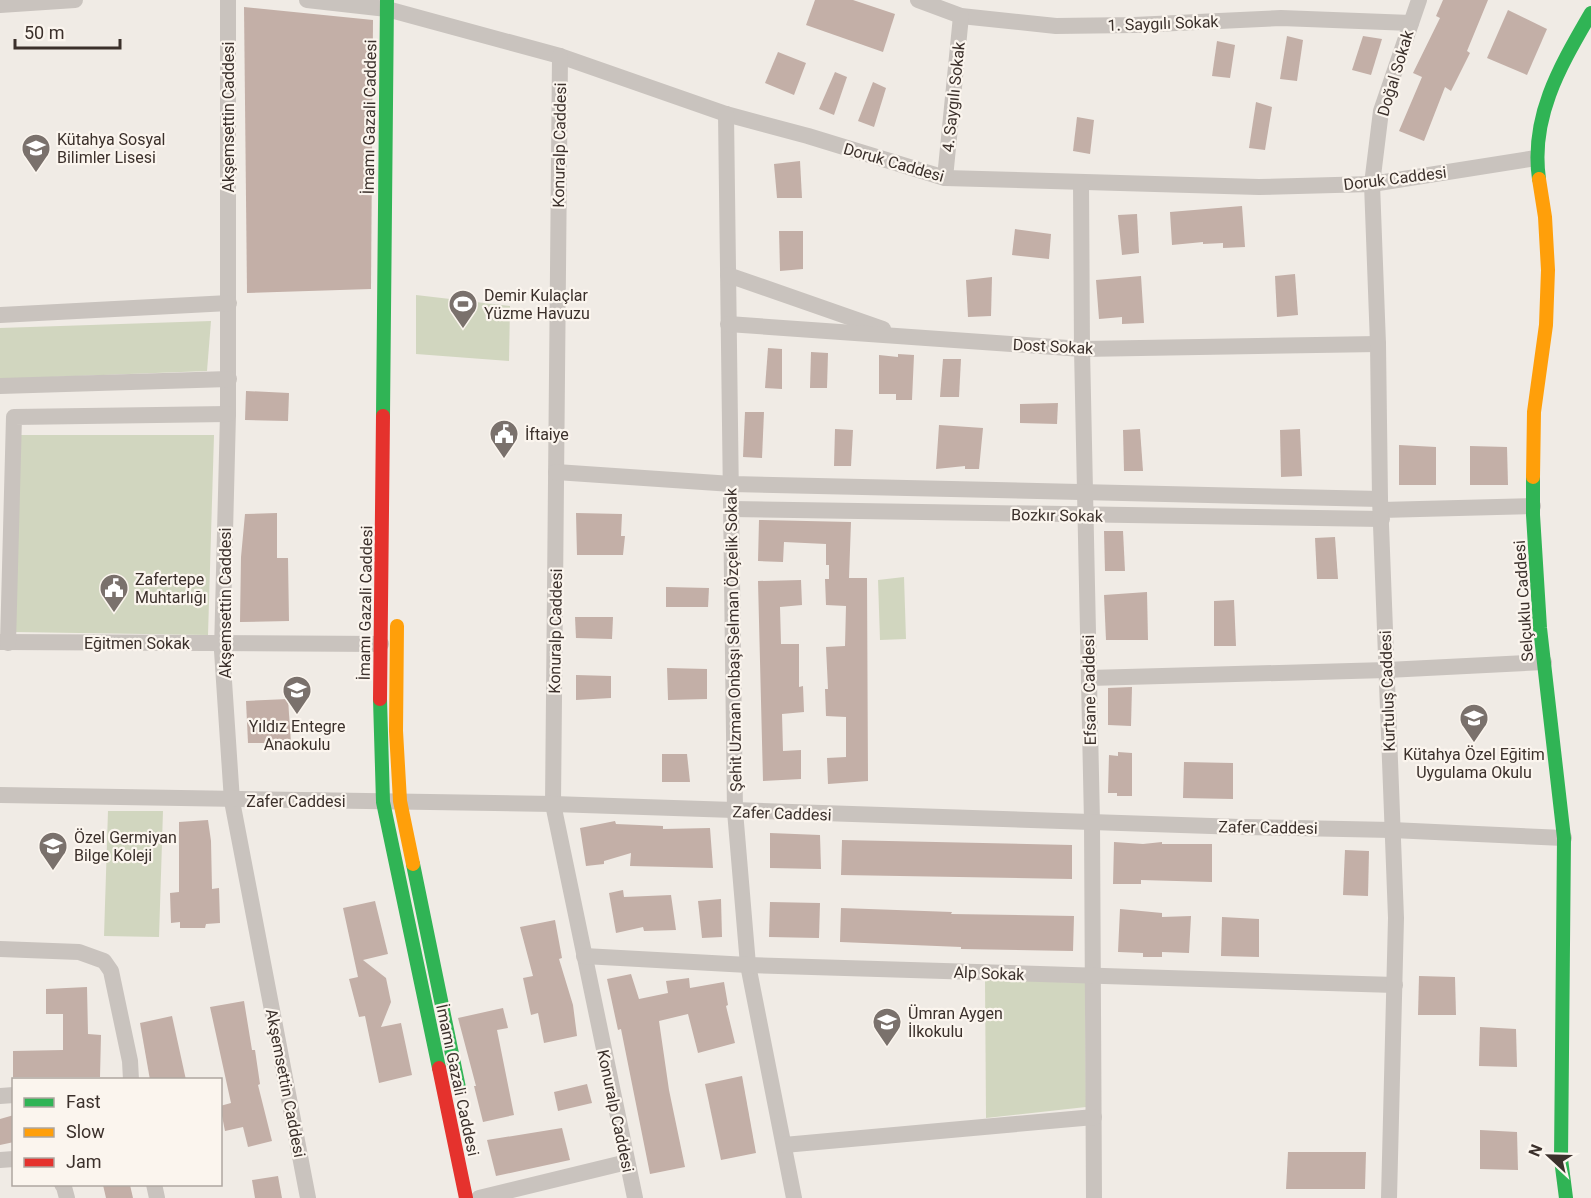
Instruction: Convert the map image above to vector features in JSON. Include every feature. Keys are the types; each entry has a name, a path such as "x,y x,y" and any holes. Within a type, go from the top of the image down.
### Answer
{"main road":[{"name":"İmamı Gazali Caddesi","path":"395,10 380,732 466,1198"},
{"name":"Selçuklu Caddesi","path":"1566,1198 1561,1160 1564,838 1539,616 1533,506 1534,412 1546,325 1548,270 1545,217 1536,158 1541,122 1557,72 1591,14"},
{"name":"İmamı Gazali Caddesi","path":"397,610 396,731 392,802 463,1104"}],"street":[{"path":"0,4 75,0"},
{"name":"Akşemsettin Caddesi","path":"228,0 229,379 222,643 232,801 308,1198"},
{"name":"Doruk Caddesi","path":"307,0 395,10 560,56 726,114 808,136 945,178 1259,187 1372,184 1536,158"},
{"name":"1. Saygılı Sokak","path":"918,0 961,16 1056,26 1281,18 1411,22"},
{"name":"Doğal Sokak","path":"1372,184 1382,111 1419,0"},
{"name":"4. Saygılı Sokak","path":"945,178 961,16"},
{"name":"Konuralp Caddesi","path":"560,56 553,804 635,1198"},
{"name":"Şehit Uzman Onbaşı Selman Özçelik Sokak","path":"726,114 735,811 748,965 795,1198"},
{"name":"Efsane Caddesi","path":"1081,183 1082,349 1092,822 1094,1198"},
{"name":"Kurtuluş Caddesi","path":"1372,184 1396,918 1389,1198"},
{"path":"728,275 904,336"},
{"path":"0,315 229,303"},
{"name":"Dost Sokak","path":"728,324 1082,349 1378,344"},
{"path":"0,386 229,379"},
{"path":"4,643 14,417 228,414"},
{"name":"Bozkır Sokak","path":"556,472 732,483 1086,492 1381,509"},
{"path":"1381,509 1533,506"},
{"name":"Bozkır Sokak","path":"732,509 1086,515 1381,509"},
{"name":"Eğitmen Sokak","path":"4,643 381,644"},
{"path":"1089,678 1387,670 1544,662"},
{"name":"Zafer Caddesi","path":"0,795 232,801 553,804 1392,830 1564,838"},
{"path":"0,950 79,952 104,961 111,971 130,1061 131,1078"},
{"name":"Alp Sokak","path":"584,956 748,965 1395,985"},
{"path":"784,1145 1094,1117"},
{"path":"481,1195 627,1162"}],"green space":[{"name":"Demir Kulaçlar Yüzme Havuzu","path":"416,295 510,306 509,361 416,354"},
{"path":"211,321 207,371 0,379 0,328"},
{"path":"20,435 214,435 208,635 15,632"},
{"path":"904,577 906,639 880,640 878,580"},
{"path":"108,811 163,811 159,937 104,936"},
{"path":"985,979 1085,983 1086,1107 986,1118"}],"building":[{"path":"815,0 853,0 895,14 883,52 806,25"},
{"path":"1443,0 1488,0 1467,51 1470,53 1451,91 1445,87 1424,141 1399,131 1422,77 1413,73 1440,18 1436,16"},
{"path":"244,7 373,20 371,289 247,293"},
{"path":"1508,10 1547,29 1527,75 1487,58"},
{"path":"1287,36 1303,40 1297,81 1280,79"},
{"path":"1363,36 1382,39 1371,75 1352,70"},
{"path":"1217,41 1235,45 1230,78 1212,76"},
{"path":"778,52 806,63 794,95 765,83"},
{"path":"835,72 847,77 834,115 819,109"},
{"path":"873,82 886,88 874,127 858,121"},
{"path":"1256,102 1272,107 1265,150 1249,148"},
{"path":"1077,117 1094,120 1090,154 1073,151"},
{"path":"800,161 802,198 777,198 774,164"},
{"path":"1242,206 1245,247 1223,248 1223,243 1203,244 1203,242 1172,245 1170,212"},
{"path":"1137,214 1139,253 1122,255 1118,215"},
{"path":"1015,229 1051,234 1049,259 1012,255"},
{"path":"779,231 803,231 803,269 780,271"},
{"path":"1295,274 1298,315 1277,317 1275,276"},
{"path":"1141,276 1144,323 1122,324 1122,317 1099,319 1096,280"},
{"path":"992,277 991,316 968,317 966,280"},
{"path":"768,348 782,349 782,389 765,388"},
{"path":"811,352 828,353 827,388 810,388"},
{"path":"898,354 914,355 912,400 896,400 896,394 879,394 879,355 898,357"},
{"path":"943,359 961,359 959,397 940,397"},
{"path":"246,391 289,393 288,421 245,420"},
{"path":"1058,403 1057,424 1020,423 1020,404"},
{"path":"745,412 764,412 762,458 743,457"},
{"path":"939,425 983,428 979,469 965,469 965,466 936,469"},
{"path":"835,429 853,430 851,466 834,466"},
{"path":"1140,429 1143,471 1124,471 1123,430"},
{"path":"1300,429 1302,476 1281,477 1280,430"},
{"path":"1399,445 1436,447 1436,485 1399,485"},
{"path":"1470,446 1507,447 1508,485 1470,485"},
{"path":"277,513 277,558 288,558 289,621 240,622 241,557 245,514"},
{"path":"576,513 622,514 621,536 625,536 623,555 577,555"},
{"path":"759,520 851,522 849,578 867,578 868,781 828,784 827,758 846,757 846,717 826,716 825,689 828,689 826,647 845,646 846,606 826,605 825,579 829,579 829,565 826,565 826,544 784,542 783,562 758,561"},
{"path":"1104,531 1123,531 1125,571 1105,571"},
{"path":"1335,537 1338,579 1317,579 1315,538"},
{"path":"801,580 802,605 780,607 781,644 799,644 799,687 803,686 804,712 782,714 783,751 801,750 801,779 763,781 758,581"},
{"path":"666,587 709,588 708,607 666,607"},
{"path":"1147,592 1148,640 1106,640 1104,595"},
{"path":"1234,600 1236,646 1214,646 1214,601"},
{"path":"575,617 613,617 612,639 576,638"},
{"path":"667,668 707,669 707,699 668,700"},
{"path":"576,675 611,676 611,698 576,700"},
{"path":"1132,687 1131,726 1108,725 1108,688"},
{"path":"288,699 291,743 248,743 246,701"},
{"path":"1118,752 1132,753 1132,796 1117,796 1117,793 1108,793 1109,755 1118,756"},
{"path":"662,754 687,754 690,782 662,782"},
{"path":"1184,762 1233,763 1233,799 1183,798"},
{"path":"208,820 212,889 219,888 220,923 206,924 205,928 180,928 180,922 171,923 170,893 179,892 179,822"},
{"path":"615,821 616,824 663,826 663,829 710,828 713,868 630,866 631,853 604,861 604,864 586,866 580,828"},
{"path":"770,833 820,835 821,869 770,868"},
{"path":"842,840 1072,845 1072,879 841,875"},
{"path":"1114,842 1212,844 1212,882 1141,880 1141,884 1113,884"},
{"path":"1345,850 1369,851 1368,896 1343,895"},
{"path":"623,890 624,897 671,895 676,930 644,931 643,927 616,933 609,893"},
{"path":"721,899 722,937 702,938 698,901"},
{"path":"375,901 388,954 363,960 386,978 391,1002 381,1027 401,1023 412,1075 379,1083 365,1016 359,1017 349,979 358,977 343,908"},
{"path":"770,902 820,903 819,938 769,937"},
{"path":"841,908 952,912 951,914 1074,916 1073,951 961,949 961,947 840,942"},
{"path":"1120,909 1162,913 1162,917 1191,916 1189,953 1162,952 1162,957 1143,957 1143,953 1118,952"},
{"path":"1222,917 1259,919 1259,957 1221,956"},
{"path":"555,920 562,958 559,959 573,1005 577,1036 544,1043 538,1013 531,1015 523,978 533,976 520,927"},
{"path":"631,974 639,999 668,993 666,981 689,978 690,988 724,982 728,1005 726,1006 735,1043 698,1053 688,1014 659,1021 669,1090 685,1167 650,1174 621,1029 618,1030 607,979"},
{"path":"1419,976 1455,977 1456,1015 1418,1015"},
{"path":"87,987 88,1034 101,1035 100,1077 13,1077 13,1051 63,1050 63,1014 46,1014 46,989"},
{"path":"244,1001 252,1050 255,1050 260,1084 258,1085 272,1141 248,1147 243,1127 225,1131 222,1105 231,1103 210,1007"},
{"path":"503,1008 508,1028 497,1030 514,1115 483,1122 458,1018"},
{"path":"172,1016 186,1078 150,1078 140,1023"},
{"path":"1480,1027 1516,1029 1517,1067 1479,1066"},
{"path":"742,1076 756,1153 721,1160 705,1084"},
{"path":"587,1084 592,1103 558,1111 554,1092"},
{"path":"12,1116 12,1142 0,1145 0,1119"},
{"path":"562,1128 570,1160 496,1176 487,1140"},
{"path":"1480,1130 1517,1132 1518,1170 1480,1169"},
{"path":"1288,1152 1366,1152 1365,1189 1286,1189"},
{"path":"278,1176 282,1198 255,1198 252,1180"},
{"path":"103,1186 130,1186 133,1198 106,1198"}],"traffic: fast":[{"path":"383,416 387,0"},
{"path":"1539,179 1537,156 1539,134 1550,92 1591,13"},
{"path":"1533,477 1540,628 1564,838 1561,1159 1566,1198"},
{"path":"380,699 383,802 439,1068"},
{"path":"413,864 459,1088"}],"traffic: slow":[{"path":"1533,477 1534,412 1546,325 1548,270 1545,217 1539,179"},
{"path":"397,626 396,731 400,801 413,864"}],"traffic: jam":[{"path":"380,699 383,416"},
{"path":"439,1068 466,1198"}],"place":[{"name":"Kütahya Sosyal Bilimler Lisesi","path":"36,174"},
{"name":"Demir Kulaçlar Yüzme Havuzu","path":"463,330"},
{"name":"İftaiye","path":"504,460"},
{"name":"Zafertepe Muhtarlığı","path":"114,614"},
{"name":"Yıldız Entegre Anaokulu","path":"297,716"},
{"name":"Kütahya Özel Eğitim Uygulama Okulu","path":"1474,744"},
{"name":"Özel Germiyan Bilge Koleji","path":"53,872"},
{"name":"Ümran Aygen İlkokulu","path":"887,1048"}]}
